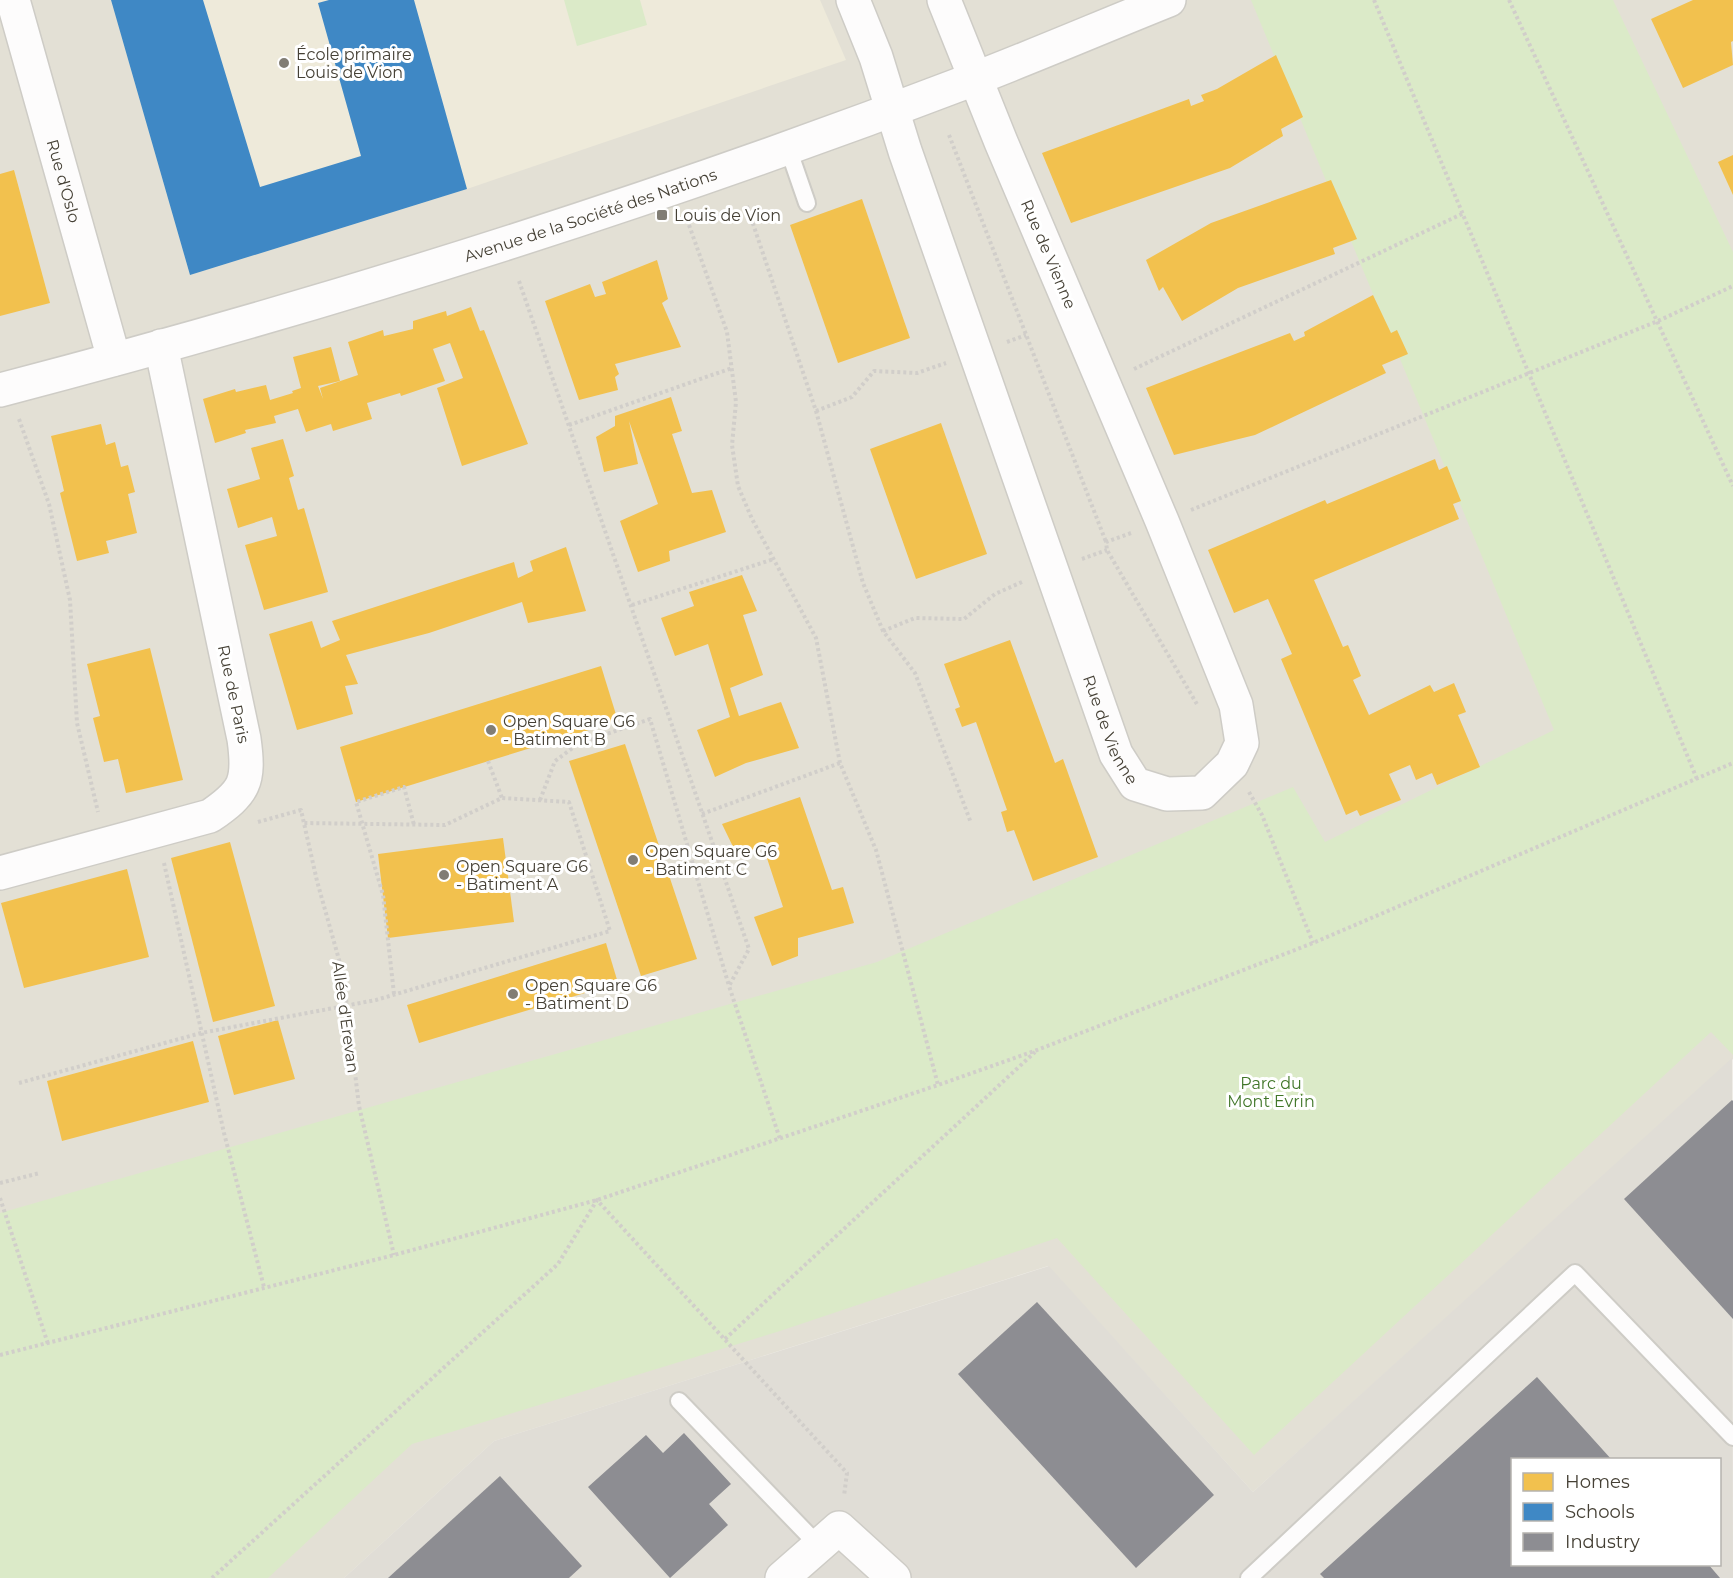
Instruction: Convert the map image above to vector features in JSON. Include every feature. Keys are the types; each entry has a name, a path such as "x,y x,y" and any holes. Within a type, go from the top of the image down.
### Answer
{"street":[{"name":"Rue d'Oslo","path":"13,0 114,360"},
{"name":"Rue de Vienne","path":"853,0 876,57 905,151 1116,754 1135,784 1167,795 1202,793 1232,764 1242,743 1236,705 1162,521 944,0"},
{"name":"Avenue de la Société des Nations","path":"0,390 333,298 487,249 788,148 976,79 1169,0"},
{"name":"Rue de Paris","path":"0,873 210,816 235,799 244,780 247,760 244,739 161,346"},
{"path":"782,1578 829,1537 894,1578"}],"lane":[{"path":"788,148 807,203"},
{"path":"1249,1578 1575,1273 1733,1437"},
{"path":"679,1401 829,1537"}],"path":[{"path":"1374,0 1697,779"},
{"path":"1509,0 1733,486"},
{"path":"883,631 915,618 964,619 994,594 1052,569 1107,550 1106,542 949,135"},
{"path":"747,206 816,411 863,583 883,631 915,673 971,823"},
{"path":"1104,383 1464,213"},
{"path":"689,225 727,332 736,402 732,445 738,486 752,519 816,638 840,763 876,850 938,1085"},
{"path":"519,281 749,949 729,986"},
{"path":"1106,542 1658,321 1733,286"},
{"path":"816,411 852,397 874,371 917,373 1026,336"},
{"path":"569,425 732,368"},
{"path":"18,416 49,504 70,600 77,723 98,814"},
{"path":"632,606 774,559"},
{"path":"540,800 555,761 578,744 650,719 729,986 780,1139"},
{"path":"602,726 604,735"},
{"path":"575,734 578,744"},
{"path":"488,761 502,798"},
{"path":"702,814 840,763"},
{"path":"0,1355 394,1255 597,1200 780,1139 1037,1050 1313,943 1733,763"},
{"path":"394,994 383,896 356,802 404,787 414,825"},
{"path":"19,1083 201,1033 348,1006 610,931 569,802 502,798 445,825 304,824 301,810 247,825"},
{"name":"Allée d'Erevan","path":"304,824 343,974 359,1106 394,1255"},
{"path":"164,859 201,1033 264,1287"},
{"path":"725,1339 1037,1050"},
{"path":"0,1183 40,1173"},
{"path":"0,1198 48,1344"},
{"path":"597,1200 847,1473 829,1537"},
{"path":"212,1578 558,1264 597,1200"}],"shaded area":[{"path":"0,0 1733,0 1733,1059 1253,1492 1048,1266 494,1441 344,1578 0,1578"},
{"path":"111,0 820,0 846,60 467,189 190,275"},
{"path":"1732,1058 1733,1578 344,1578 494,1441 1049,1266 1253,1492"}],"green space":[{"path":"564,0 640,0 647,25 577,46"},
{"name":"Parc du Mont Evrin","path":"1251,0 1613,0 1733,252 1733,1055 1711,1032 1254,1455 1057,1238 780,1331 412,1444 268,1578 0,1578 0,1213 877,962 1293,787 1325,842 1554,730"}],"building: Homes":[{"path":"1693,0 1733,0 1733,41 1731,42 1733,65 1683,88 1651,19"},
{"path":"1276,55 1303,117 1281,129 1283,136 1230,168 1071,223 1042,153 1189,99 1191,106 1204,101 1201,95 1217,89"},
{"path":"1733,155 1733,195 1718,162"},
{"path":"14,170 50,303 0,316 0,174"},
{"path":"1331,180 1357,239 1333,248 1335,254 1238,288 1182,321 1163,287 1159,291 1146,260 1211,223"},
{"path":"862,199 910,338 838,363 790,225"},
{"path":"657,260 668,299 662,303 681,347 615,364 619,374 615,377 618,390 579,400 545,301 590,284 595,297 606,294 602,282"},
{"path":"1373,295 1391,333 1397,330 1408,354 1382,365 1386,373 1255,435 1174,455 1146,388 1290,333 1294,341 1305,336 1304,332"},
{"path":"471,307 480,331 484,330 528,444 462,466 437,388 463,378 450,343 433,349 445,381 401,396 400,393 367,403 372,419 333,431 331,424 306,432 298,409 274,416 276,423 245,430 246,433 215,443 203,399 235,389 236,392 266,385 270,400 293,393 292,391 301,388 293,357 331,347 340,381 318,386 323,399 320,388 358,375 348,342 383,330 384,336 413,329 413,321 446,311 447,316"},
{"path":"671,397 682,431 672,434 692,493 712,490 726,532 669,551 670,561 638,572 620,521 658,504 629,421 638,464 604,472 596,437 615,426 615,416"},
{"path":"941,423 987,554 916,579 870,449"},
{"path":"101,424 106,445 115,442 121,467 128,465 135,492 128,494 137,533 106,541 109,553 77,561 60,493 64,491 51,436"},
{"path":"283,439 294,476 289,478 298,510 304,508 328,592 264,610 245,545 277,536 272,517 238,528 227,489 260,479 251,448"},
{"path":"1435,459 1439,470 1447,466 1461,501 1453,504 1459,519 1314,580 1343,647 1348,645 1361,676 1353,680 1369,715 1430,685 1434,692 1454,683 1466,712 1458,715 1480,767 1437,785 1432,773 1416,780 1410,765 1389,774 1401,800 1360,816 1357,810 1346,815 1281,659 1292,654 1268,599 1234,613 1208,550 1325,500 1327,504"},
{"path":"566,547 586,611 528,623 522,602 429,633 346,655 358,684 345,686 353,714 297,730 269,634 312,621 321,648 340,640 332,621 514,562 518,578 533,571 530,561"},
{"path":"742,575 757,611 743,615 763,675 730,688 739,716 781,702 799,748 746,763 715,777 697,730 730,717 708,644 675,656 661,618 694,606 689,592"},
{"path":"1010,640 1055,763 1063,759 1098,857 1033,881 1014,830 1007,832 1001,812 1007,810 976,722 962,727 955,709 960,707 944,664"},
{"path":"150,648 183,780 126,793 118,759 104,762 93,718 100,716 87,664"},
{"name":"Open Square G6 - Batiment B","path":"601,666 618,721 356,802 340,747"},
{"name":"Open Square G6 - Batiment C","path":"625,744 697,959 641,976 569,761"},
{"path":"800,797 832,890 843,887 854,923 798,938 798,956 772,966 754,917 783,907 763,846 737,855 722,824"},
{"name":"Open Square G6 - Batiment A","path":"503,838 514,922 388,938 378,854"},
{"path":"230,842 275,1006 213,1022 171,858"},
{"path":"127,869 149,957 24,988 1,903"},
{"name":"Open Square G6 - Batiment D","path":"606,943 618,983 419,1043 407,1005"},
{"path":"278,1020 295,1079 234,1095 218,1036"},
{"path":"193,1041 209,1102 62,1141 47,1081"}],"building: Schools":[{"path":"111,0 203,0 260,187 361,156 318,3 329,0 414,0 467,189 190,275"}],"building: Industry":[{"path":"1733,1101 1733,1319 1624,1199"},
{"path":"1037,1302 1214,1495 1136,1568 958,1374"},
{"path":"1537,1377 1610,1458 1511,1458 1511,1566 1710,1566 1720,1578 1324,1578 1320,1574"},
{"path":"684,1433 731,1484 709,1504 728,1525 670,1578 588,1487 646,1435 663,1453"},
{"path":"500,1476 582,1566 569,1578 388,1578"}],"place":[{"name":"École primaire Louis de Vion","path":"284,63"},
{"name":"Louis de Vion","path":"662,215"},
{"name":"Open Square G6 - Batiment B","path":"491,730"},
{"name":"Open Square G6 - Batiment C","path":"633,860"},
{"name":"Open Square G6 - Batiment A","path":"444,875"},
{"name":"Open Square G6 - Batiment D","path":"513,994"}]}
